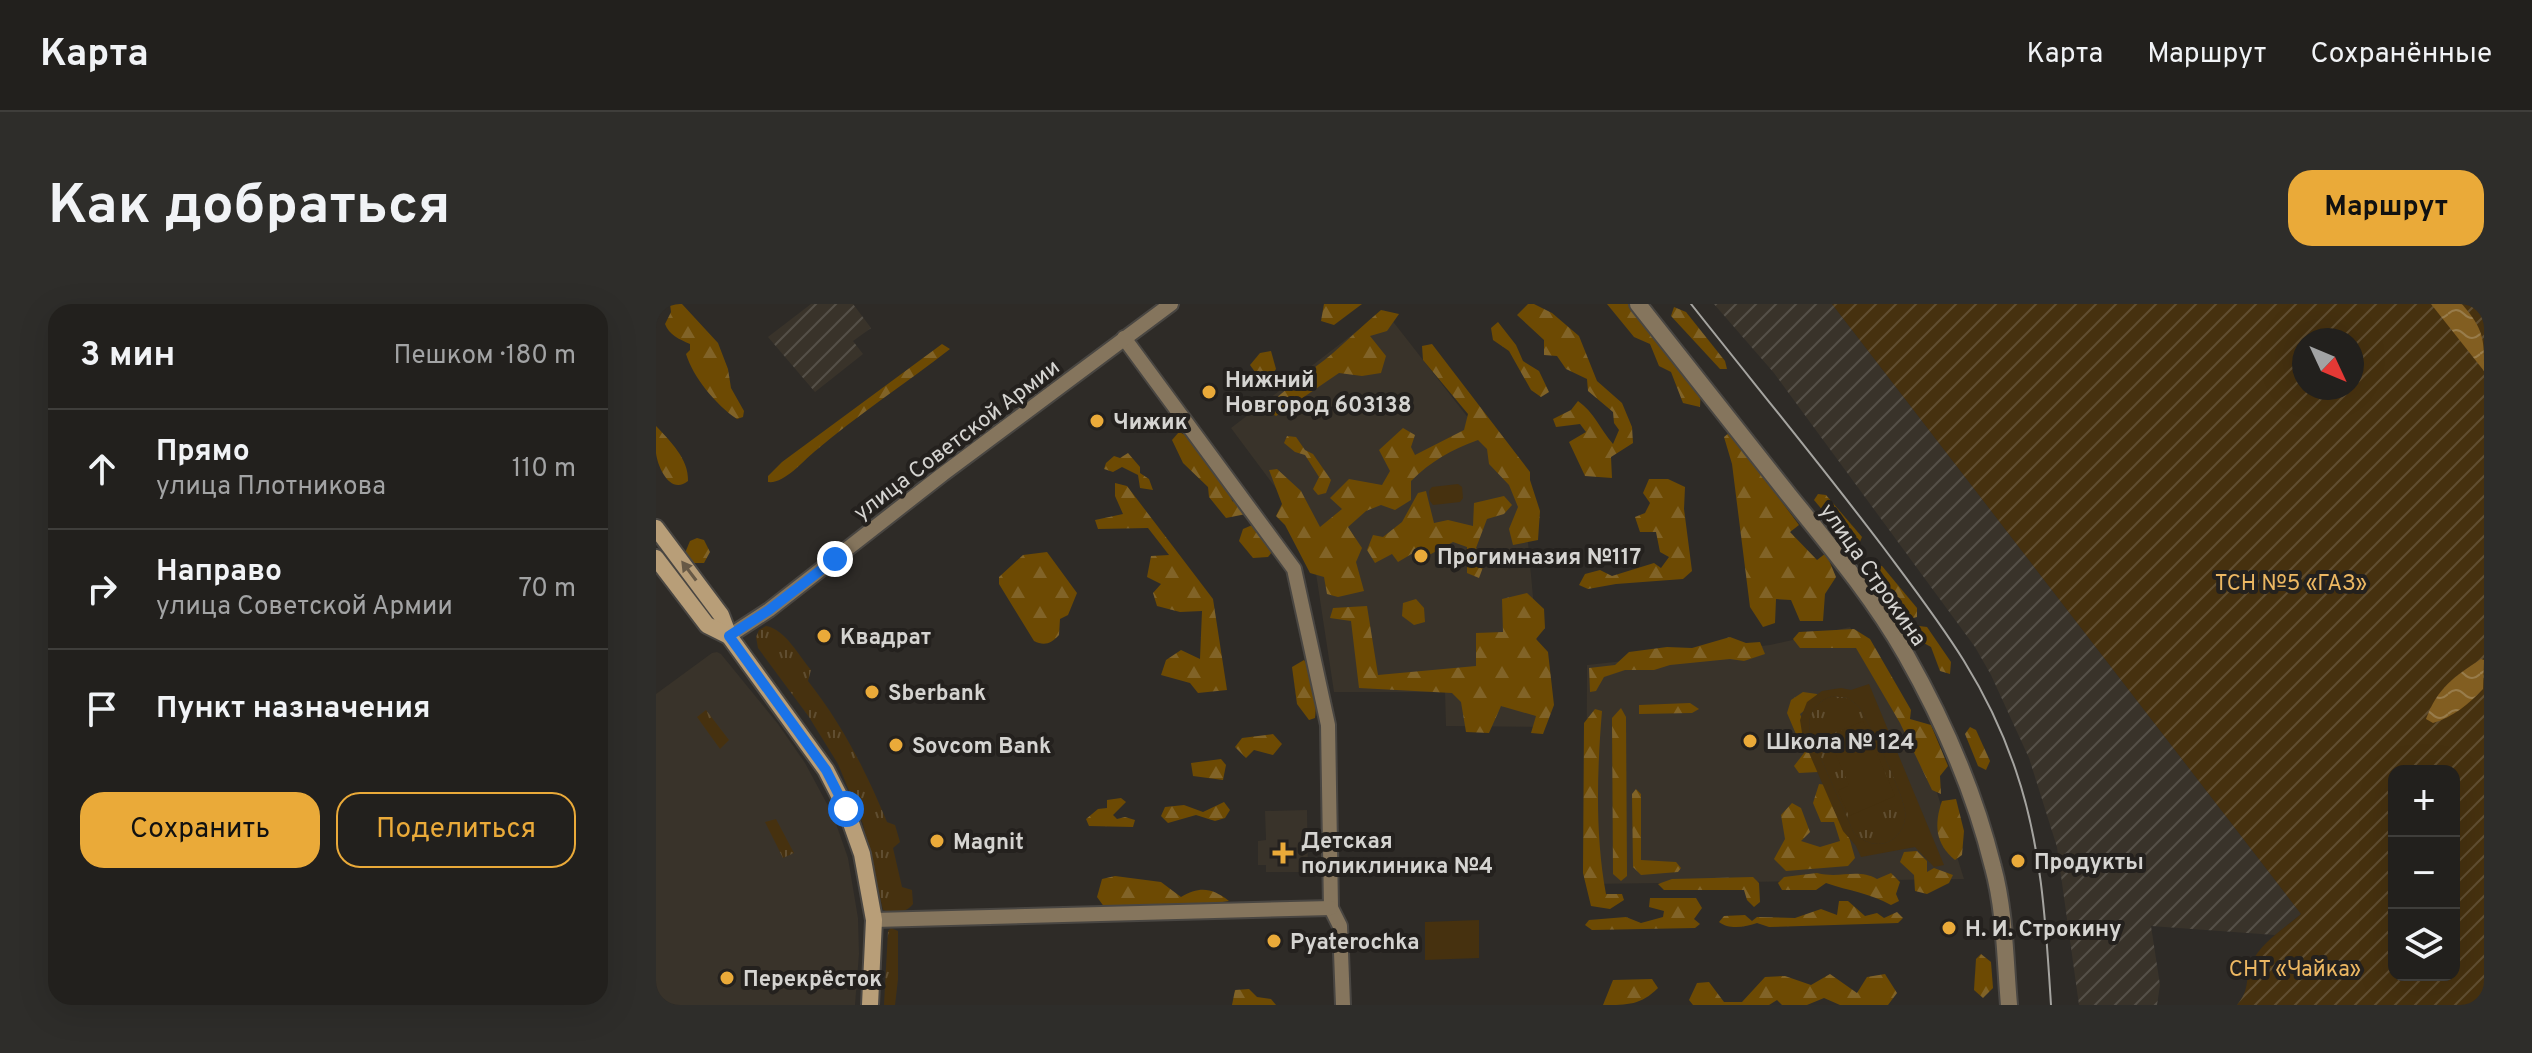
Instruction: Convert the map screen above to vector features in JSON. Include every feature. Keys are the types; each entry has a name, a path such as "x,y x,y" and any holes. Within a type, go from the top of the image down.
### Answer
{"main road":[{"path":"656,528 721,615 729,636 812,748 840,796 862,854 874,920 870,1005"},
{"path":"656,558 707,625 729,636"}],"street":[{"name":"улица Советской Армии","path":"729,636 769,610 943,474 1171,304"},
{"name":"улица Строкина","path":"1638,304 1841,560 1906,654 1955,755 1993,867 2009,1005"},
{"path":"1124,338 1294,569 1328,725 1331,908 1340,926 1343,1005"},
{"path":"874,920 1331,908"}],"shaded area":[{"path":"811,304 853,304 871,328 853,341 863,354 815,392 768,337"},
{"path":"1714,304 1832,304 2301,914 2275,935 2151,926 2160,985 2157,1005 2079,1005 2057,847 2029,758 1991,675 1975,647 1774,373"},
{"name":"Прогимназия №117","path":"1384,310 1523,488 1545,727 1446,726 1445,692 1334,692 1310,534 1231,428"},
{"name":"Школа № 124","path":"1850,627 1881,676 1934,783 1964,879 1586,884 1587,665 1770,645"},
{"path":"717,652 778,724 805,763 833,815 848,858 858,918 855,1005 656,1005 656,694"},
{"name":"Детская поликлиника №4","path":"1307,810 1308,872 1266,872 1266,865 1258,865 1258,841 1266,840 1265,811"}],"green space":[{"path":"670,304 682,304 718,343 731,388 744,411 743,417 737,419 729,413 700,381 686,354 690,344 672,334 665,324 671,312"},
{"path":"1324,304 1362,304 1334,325 1321,321"},
{"path":"1528,304 1552,313 1579,336 1597,381 1622,403 1632,427 1633,443 1611,457 1612,478 1585,476 1569,442 1586,432 1580,424 1556,427 1553,419 1571,410 1578,401 1593,415 1613,444 1619,430 1614,423 1613,412 1588,391 1587,379 1566,369 1557,356 1544,355 1544,340 1517,315"},
{"path":"1607,304 1634,304 1701,388 1700,407 1683,403 1671,372 1659,366 1650,344 1634,337"},
{"name":"ТСН №5 «ГАЗ»","path":"1832,304 2484,304 2484,1005 2237,1005 2244,995 2251,964 2267,943 2301,914"},
{"path":"1674,307 1686,312 1725,361 1727,369 1720,369 1671,316"},
{"path":"1381,310 1399,314 1387,331 1370,336 1386,356 1381,373 1362,376 1339,373 1276,416 1264,409 1333,353"},
{"path":"1498,322 1516,345 1523,361 1539,371 1549,392 1541,397 1531,390 1509,351 1493,340 1491,328"},
{"path":"942,344 950,349 847,425 786,476 768,482 768,476 782,462"},
{"path":"1432,344 1530,472 1540,511 1538,540 1513,545 1509,529 1518,507 1509,485 1489,464 1487,449 1478,440 1442,457 1411,481 1411,500 1395,510 1381,505 1366,511 1348,527 1362,548 1356,562 1364,591 1338,597 1327,594 1324,577 1310,573 1285,525 1276,516 1282,504 1269,470 1277,469 1301,491 1320,527 1342,509 1330,498 1349,479 1382,485 1390,471 1379,450 1403,428 1415,435 1411,447 1415,455 1464,430 1468,414 1423,360 1422,346"},
{"path":"1271,351 1276,369 1269,379 1258,376 1250,365 1260,353"},
{"path":"656,426 678,451 688,481 676,485 671,483 659,466"},
{"path":"1179,432 1196,440 1229,481 1232,501 1247,507 1246,514 1226,518 1209,497 1208,487 1183,463 1172,440"},
{"path":"1730,432 1799,525 1790,532 1817,560 1826,553 1836,577 1825,594 1823,621 1800,621 1791,600 1776,599 1775,623 1763,627 1750,607 1732,464 1724,437"},
{"path":"1287,436 1296,437 1305,450 1313,454 1331,480 1326,493 1318,495 1313,489 1319,477 1305,455 1284,443"},
{"path":"1128,453 1140,467 1140,473 1149,479 1153,490 1140,488 1138,475 1122,467 1113,472 1104,469 1114,456 1120,458"},
{"path":"1649,479 1668,479 1685,487 1684,509 1692,571 1683,579 1588,589 1579,585 1585,574 1600,570 1612,576 1654,563 1661,568 1669,557 1660,552 1656,532 1640,532 1635,517 1645,513 1650,503 1643,493"},
{"path":"1115,483 1127,486 1213,599 1227,690 1198,693 1190,683 1161,675 1166,660 1181,650 1200,659 1202,611 1180,612 1157,606 1153,593 1161,584 1147,577 1151,556 1169,555 1148,528 1098,529 1095,520 1123,514 1115,496"},
{"path":"1458,484 1462,487 1463,498 1460,502 1433,505 1430,501 1429,491 1432,487"},
{"path":"1426,491 1434,523 1448,520 1473,526 1474,503 1504,496 1512,505 1504,514 1487,519 1476,548 1485,562 1479,578 1467,573 1467,547 1453,542 1431,554 1420,549 1398,562 1392,554 1375,563 1367,550 1373,535 1383,537 1402,522 1418,493"},
{"path":"1818,494 1826,495 1862,537 1859,544 1850,543 1814,500"},
{"path":"1257,523 1277,546 1268,557 1253,558 1239,541 1243,529"},
{"path":"697,538 704,540 710,552 704,563 692,563 685,553 690,541"},
{"path":"1047,552 1077,593 1068,615 1060,619 1059,635 1044,644 1034,641 999,584 999,577 1023,555"},
{"path":"1874,565 1882,566 1917,608 1917,617 1910,619 1871,570"},
{"path":"1527,593 1544,609 1545,628 1536,639 1548,652 1554,705 1543,734 1531,733 1536,716 1501,706 1489,733 1466,732 1461,702 1452,693 1359,688 1351,621 1330,618 1333,608 1367,606 1378,675 1476,666 1476,633 1503,632 1502,599"},
{"path":"1416,599 1424,608 1425,622 1414,625 1402,616 1403,603"},
{"path":"766,626 779,632 811,670 808,681 852,748 887,822 895,825 900,842 893,848 902,887 912,890 913,904 903,911 883,910 863,824 838,764 809,717 758,648 756,637 759,630"},
{"path":"1919,626 1927,627 1951,662 1950,674 1940,671 1931,647 1922,642 1916,631"},
{"path":"1854,629 1870,639 1911,710 1910,719 1931,725 1948,766 1940,776 1941,794 1932,790 1900,723 1856,648 1800,648 1793,639 1799,632"},
{"path":"1730,637 1746,643 1760,642 1765,654 1744,661 1730,659 1670,665 1654,670 1625,670 1604,677 1596,691 1590,692 1589,668 1615,665 1629,652 1667,647 1692,648"},
{"path":"1304,660 1311,673 1316,696 1315,718 1309,720 1297,704 1292,667"},
{"path":"1869,684 1944,865 1934,867 1915,847 1861,857 1843,831 1803,739 1800,720 1807,702 1822,691 1851,690","holes":["1833,696 1848,698 1859,707 1871,728 1903,802 1905,820 1902,829 1884,843 1870,843 1854,833 1809,729 1810,717 1821,702"]},
{"path":"1803,692 1817,694 1819,699 1800,714 1819,759 1818,772 1799,773 1794,766 1804,753 1787,713 1791,700"},
{"path":"1833,696 1848,698 1859,707 1899,790 1905,820 1899,833 1888,842 1870,843 1854,833 1811,736 1809,723 1813,711"},
{"path":"1690,703 1699,709 1692,713 1639,714 1639,705"},
{"path":"1621,708 1626,717 1627,876 1621,881 1613,874 1612,718"},
{"path":"1595,709 1602,711 1598,803 1602,872 1606,894 1622,894 1624,900 1610,909 1591,906 1583,873 1584,723"},
{"path":"706,710 729,740 720,749 697,717"},
{"path":"1863,721 1895,796 1849,816 1838,791 1849,785 1828,736"},
{"path":"1970,727 1976,730 1990,761 1986,770 1978,766 1965,734"},
{"path":"1273,734 1282,744 1273,755 1254,750 1246,758 1235,747 1242,738"},
{"path":"1221,759 1226,765 1223,780 1193,776 1191,763"},
{"path":"1819,784 1828,785 1844,819 1855,858 1848,866 1786,871 1774,859 1785,839 1781,815 1792,803 1801,808 1810,832 1801,841 1820,847 1840,841 1834,822 1821,822 1813,803"},
{"path":"1636,789 1641,794 1641,860 1676,862 1681,868 1678,872 1641,875 1633,867 1632,794"},
{"path":"1121,798 1126,802 1113,815 1117,819 1125,817 1135,820 1133,827 1089,826 1086,819 1098,809 1107,808 1107,800"},
{"path":"1956,799 1964,831 1962,855 1955,860 1943,847 1937,826 1942,801"},
{"path":"1224,802 1230,810 1225,818 1215,821 1196,815 1168,823 1161,816 1165,807 1184,805 1203,812"},
{"path":"776,819 794,853 783,858 765,822"},
{"path":"1917,851 1927,861 1927,872 1934,868 1953,875 1949,883 1927,894 1915,891 1914,875 1900,862 1904,852"},
{"path":"1817,873 1862,874 1877,879 1891,873 1900,882 1896,894 1899,901 1891,905 1826,883 1816,890 1782,890 1778,883 1784,877"},
{"path":"1115,876 1161,882 1181,897 1206,890 1229,901 1190,907 1105,908 1097,897 1102,879"},
{"path":"1753,877 1759,883 1760,902 1754,907 1747,900 1744,890 1664,890 1658,884 1672,879"},
{"path":"1650,898 1696,898 1702,908 1694,919 1700,924 1695,928 1592,930 1585,925 1589,920 1626,917 1641,923 1663,917 1664,911 1649,907"},
{"path":"1839,901 1848,901 1865,916 1877,913 1884,918 1897,912 1903,918 1898,923 1769,927 1757,923 1733,927 1719,922 1724,916 1745,915 1752,921 1757,917 1795,918 1821,909 1837,915"},
{"path":"1479,920 1479,958 1425,960 1425,922"},
{"path":"891,928 898,931 898,979 895,1005 884,1005 888,931"},
{"path":"1981,954 1991,962 1993,988 1983,998 1974,990 1976,959"},
{"path":"1830,974 1857,993 1867,977 1885,974 1897,993 1888,1005 1840,1005 1824,998 1807,1005 1782,1005 1777,1000 1769,1005 1693,1005 1689,1000 1697,983 1709,982 1724,1002 1742,1002 1765,977 1785,976 1811,985"},
{"path":"1652,979 1658,988 1646,998 1627,1004 1603,1005 1613,980"},
{"path":"1249,989 1257,997 1271,999 1276,1005 1232,1005 1235,990"}],"water":[{"path":"2431,304 2462,304 2479,328 2484,350 2484,371"},
{"path":"2481,659 2484,660 2483,689 2447,717 2433,723 2426,719 2430,708 2448,684"}],"tram line":[{"path":"1691,304 1904,574 1976,680 2004,739 2032,829 2041,887 2051,1005"}],"place":[{"name":"Нижний Новгород 603138","path":"1209,392"},
{"name":"Чижик","path":"1097,421"},
{"name":"Прогимназия №117","path":"1421,556"},
{"name":"Квадрат","path":"824,636"},
{"name":"Sberbank","path":"872,692"},
{"name":"Школа № 124","path":"1750,741"},
{"name":"Sovcom Bank","path":"896,745"},
{"name":"Magnit","path":"937,841"},
{"name":"Детская поликлиника №4","path":"1283,853"},
{"name":"Продукты","path":"2018,861"},
{"name":"Н. И. Строкину","path":"1949,928"},
{"name":"Pyaterochka","path":"1274,941"},
{"name":"Перекрёсток","path":"727,978"}],"route":[{"path":"835,559 769,610 729,636 797,727 826,770 846,809"}],"park label":[{"name":"СНТ «Чайка»","path":"2295,968"}]}
